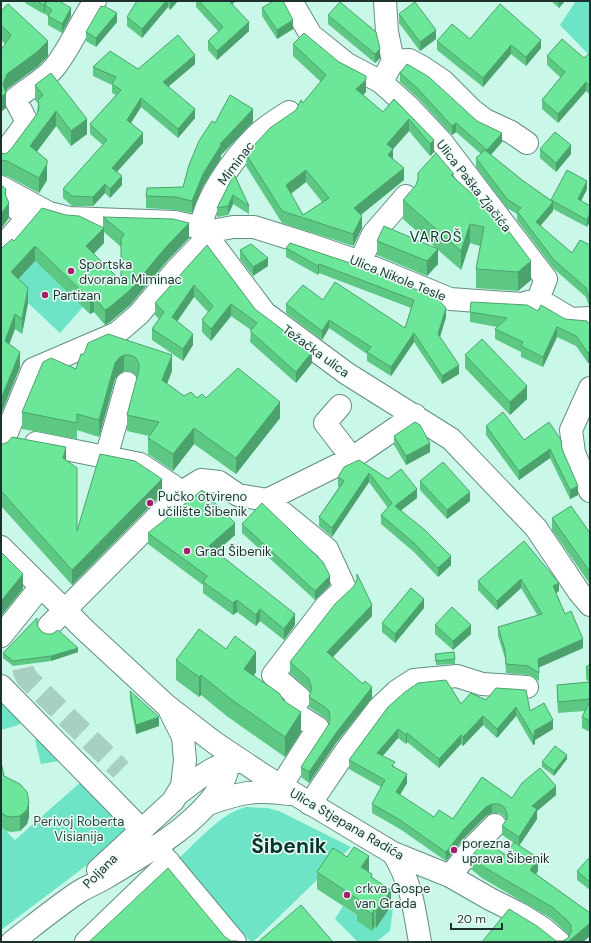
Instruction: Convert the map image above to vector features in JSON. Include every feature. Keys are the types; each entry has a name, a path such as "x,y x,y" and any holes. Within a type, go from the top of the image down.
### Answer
{"street":[{"path":"1,158 27,122 8,94 53,69 70,45 86,13 95,1"},
{"path":"381,82 393,61 385,1"},
{"name":"Ulica Paška Zjačića","path":"295,3 311,35 347,64 381,82 409,107 441,141 546,279 538,299"},
{"path":"393,61 410,60 422,67 443,81 472,110 485,120 511,132 527,143"},
{"name":"Miminac","path":"3,442 33,369 117,333 139,314 205,233 210,202 224,175 254,138 270,124 289,112"},
{"path":"1,187 49,213 69,218 175,222 205,233"},
{"path":"360,262 373,234 406,196"},
{"path":"1,248 29,216 16,209"},
{"name":"Ulica Nikole Tesle","path":"205,233 233,227 254,227 360,262 450,299 522,304 538,299"},
{"name":"Težačka ulica","path":"205,233 265,313 346,373 451,439 536,528 579,592 590,605"},
{"path":"538,299 571,319 589,320"},
{"path":"106,458 126,383"},
{"path":"590,388 571,430 574,453 590,491"},
{"path":"340,406 324,423 352,458"},
{"path":"267,500 352,458 415,415"},
{"path":"3,442 140,464 182,492"},
{"path":"49,626 182,492 202,480 219,482 238,495 267,500 327,549 345,588 326,606 273,675 300,698 291,711 318,728 296,795"},
{"name":"Poljana","path":"1,547 65,611 167,706 232,758 296,795"},
{"path":"1,636 34,595"},
{"path":"208,804 236,794 256,791 296,795 346,750 379,708 397,691 414,680 456,676 482,684 527,687"},
{"path":"1,686 133,820"},
{"name":"Poljana","path":"78,892 96,872 173,801 178,794 183,778 184,748 179,726 167,706"},
{"path":"178,794 213,768 232,758"},
{"name":"Poljana","path":"78,892 106,878 162,854 180,829 208,804 223,781 232,758"},
{"name":"Ulica Stjepana Radića","path":"296,795 393,853 448,875 522,915 544,929 559,942"},
{"path":"414,906 418,890 425,882 435,876 448,875 495,825"},
{"path":"393,853 405,873 411,890 420,942"},
{"path":"86,942 162,854 230,940"},
{"path":"12,942 78,892"}],"green space":[{"path":"576,1 590,1 590,56 560,25"},
{"name":"Partizan","path":"35,261 83,307 60,333 11,287"},
{"path":"1,698 23,721 18,725 1,730"},
{"path":"38,738 58,761 41,764 35,740"},
{"name":"Perivoj Roberta Visianija","path":"82,781 126,828 125,833 87,865 1,930 1,826 15,840"},
{"path":"246,807 267,808 279,811 351,847 253,942 251,942 178,859 201,837 228,815"},
{"path":"343,906 376,928 391,906 393,908 390,931 376,942 358,942 335,919"}],"building":[{"path":"37,1 46,1 44,5"},
{"path":"47,1 59,1 71,8 62,24 48,16 52,10 45,5"},
{"path":"137,1 166,1 142,29 127,17"},
{"path":"199,1 229,1 249,22 217,51 208,41 223,27"},
{"path":"273,1 283,1 293,20 277,30 262,8"},
{"path":"340,2 376,32 380,49 375,54 328,15"},
{"path":"415,2 436,30 420,42 399,14"},
{"path":"8,4 48,41 37,52 7,74 3,84 6,93 1,97 1,50 11,35 1,25 1,11"},
{"path":"500,4 541,40 526,57 511,45 483,78 437,41 452,24 470,39"},
{"path":"101,6 104,6 117,13 96,38 86,32"},
{"path":"304,33 339,62 366,76 366,80 356,89 383,112 394,99 434,140 430,144 409,119 387,144 393,149 388,155 404,168 354,208 362,216 353,234 282,211 246,154 270,128 296,110 301,100 303,103 326,75 293,44","holes":["306,170 329,198 303,215 286,185"]},
{"path":"178,35 195,55 163,82 195,109 178,129 141,98 127,120 143,133 112,168 122,176 110,189 105,184 93,197 72,196 63,189 107,140 90,124 121,90 112,84 116,77 93,67 110,51 138,69"},
{"path":"562,39 584,58 589,54 590,86 586,82 558,114 542,100 565,72 547,56"},
{"path":"407,64 429,77 477,121 502,133 487,150 456,123 452,126 418,89 400,73"},
{"path":"51,73 87,119 71,131 56,111 30,146 47,160 47,164 39,178 7,161 1,160 1,153 6,154 11,149 37,114 39,108 38,100 43,95 35,85"},
{"path":"230,95 253,109 220,144 221,145 203,174 192,201 176,197 146,196 147,188 183,187 189,165 199,141 212,121 215,123"},
{"path":"555,132 571,145 556,163 540,149"},
{"path":"485,150 522,180 553,202 536,222 572,253 580,240 590,245 590,297 586,288 554,260 517,211 521,208 507,199 476,158"},
{"path":"436,153 454,174 451,175 498,217 531,261 518,272 476,269 484,227 470,224 461,251 403,200 416,185 418,173"},
{"path":"567,170 587,181 578,199 590,206 590,213 587,220 551,200"},
{"path":"234,174 249,206 233,195 228,206 217,208"},
{"path":"1,185 6,189 5,194 9,203 1,214"},
{"path":"42,208 66,215 79,216 104,228 86,246 121,281 121,239 124,234 103,217 173,219 189,223 166,247 130,290 105,310 94,297 90,299 35,246 11,272 28,288 22,319 15,314 5,341 20,352 1,399 1,249 12,239 14,241"},
{"path":"384,226 438,249 427,261 377,241"},
{"path":"290,243 356,265 437,298 446,308 438,334 459,365 442,376 414,333 391,367 367,352 371,347 329,320 322,331 286,304 303,285 323,300 335,282 405,328 414,300 319,264 318,266 286,248"},
{"path":"251,244 268,258 253,267 240,250"},
{"path":"207,245 255,309 312,352 296,372 250,331 257,323 231,304 211,329 202,320 213,306 194,285 172,317 193,334 183,349 152,329 164,312 155,303"},
{"path":"471,302 527,305 538,311 541,305 565,319 587,321 590,325 590,351 588,353 576,336 557,327 543,357 521,346 523,342 495,329 507,318 470,312"},
{"path":"108,334 172,355 162,380 184,396 191,392 197,398 202,394 206,398 238,368 280,402 236,458 194,428 173,454 148,438 159,422 127,415 139,370 139,364 136,358 130,355 124,355 115,363 99,420 77,414 77,423 22,412 43,362 51,358 76,369 81,354 84,354 88,343"},
{"path":"482,339 527,386 510,402 465,355"},
{"path":"503,412 524,440 549,422 561,440 562,449 578,486 570,490 550,449 519,471 486,426"},
{"path":"415,422 420,425 430,443 406,456 394,436"},
{"path":"12,437 66,447 63,458 77,468 77,531 100,454 135,461 162,479 72,570 1,491 1,444 8,442"},
{"path":"359,460 388,479 401,469 417,489 395,506 425,530 451,556 438,568 414,543 381,515 392,503 369,473 332,528 319,517 344,481 338,477 344,467"},
{"path":"443,462 470,492 447,510 420,481"},
{"path":"202,490 235,523 209,546 295,614 284,629 260,609 256,615 237,600 233,603 203,582 207,576 148,533"},
{"path":"262,503 323,562 330,576 315,591 242,524"},
{"path":"571,506 590,533 590,572 552,518"},
{"path":"524,541 559,583 553,586 565,614 571,611 583,639 538,659 539,673 528,666 506,664 505,650 498,627 542,614 521,579 497,601 478,581"},
{"path":"1,552 23,574 1,601"},
{"path":"357,574 372,605 327,652 363,684 365,681 372,687 336,733 309,772 301,767 329,724 329,711 309,697 312,688 308,678 290,662 335,604 354,586 357,580"},
{"path":"411,588 424,599 395,634 382,623"},
{"path":"452,607 471,625 453,641 435,625"},
{"path":"37,618 37,625 41,631 46,634 52,634 58,630 78,648 51,656 13,661 3,653"},
{"path":"199,629 226,649 235,636 256,652 244,669 279,693 284,701 301,712 285,737 228,697 201,675 199,677 176,660"},
{"path":"454,652 455,659 436,661 435,654"},
{"path":"590,664 590,672 586,667"},
{"path":"446,680 461,704 471,693 486,700 496,688 526,690 530,711 544,703 553,720 534,731 535,735 533,736 516,707 497,729 483,716 463,737 461,735 439,759 407,733 406,735 398,729 377,753 395,762 392,766 407,774 396,792 434,817 439,810 453,819 482,777 512,798 522,783 540,768 556,786 532,806 537,809 519,837 502,826 507,819 507,813 504,807 499,804 492,804 486,807 464,829 446,852 400,820 372,804 385,780 349,760 388,707 405,692 418,683"},
{"path":"590,682 590,699 558,702 557,685"},
{"path":"130,691 159,717 136,725"},
{"path":"590,701 590,721 582,717"},
{"path":"555,746 567,755 554,771 542,762"},
{"path":"1,762 4,776 20,784 27,792 29,802 27,810 20,816 6,816 1,812"},
{"path":"484,841 506,855 514,842 538,858 530,870 590,913 590,923 568,942 482,942 509,909 537,926 556,941 563,941 568,938 571,932 571,925 552,907 482,866 471,857"},
{"path":"354,847 369,856 361,867 372,874 371,877 391,890 376,911 374,910 372,914 357,904 359,900 317,872 333,848 347,857"},
{"path":"590,858 590,882 577,871"},
{"path":"168,868 225,937 231,941 239,942 89,942"},
{"path":"301,905 333,942 258,942"}],"tunnel":[{"path":"35,639 27,648 23,657 22,662 27,678 121,770"}],"place":[{"name":"Sportska dvorana Miminac","path":"71,271"},
{"name":"Partizan","path":"45,295"},
{"name":"Pučko otvireno učilište Šibenik","path":"150,503"},
{"name":"Grad Šibenik","path":"187,551"},
{"name":"porezna uprava Šibenik","path":"454,850"},
{"name":"crkva Gospe van Grada","path":"347,895"}],"district":[{"name":"VAROŠ","path":"436,237"},
{"name":"Šibenik","path":"289,846"}]}
